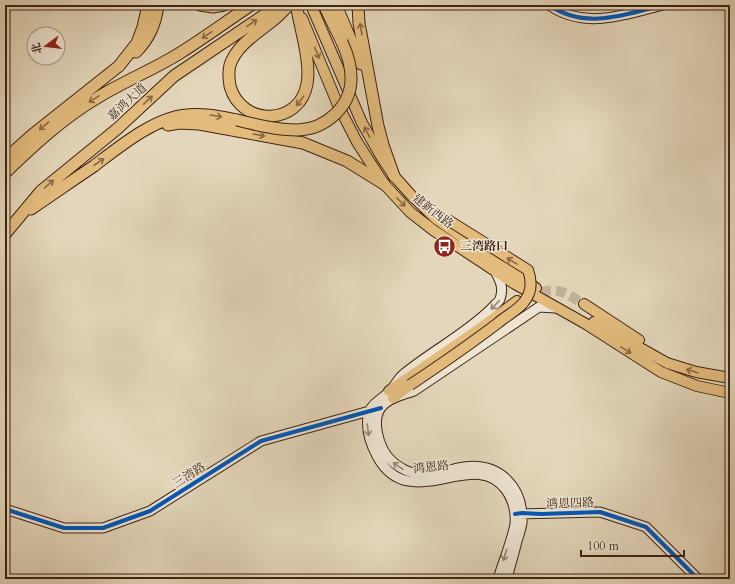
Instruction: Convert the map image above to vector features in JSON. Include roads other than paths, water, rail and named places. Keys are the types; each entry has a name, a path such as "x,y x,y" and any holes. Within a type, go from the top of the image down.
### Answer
{"highway":[{"path":"119,66 137,43 143,27 148,5"},
{"path":"5,163 13,152 32,135 135,53 146,41 153,27 158,5"},
{"path":"200,5 213,7 224,5"},
{"name":"嘉鸿大道","path":"5,173 39,141 83,106 110,90 164,63 251,5"},
{"name":"嘉鸿大道","path":"6,233 41,191 117,129 174,76 270,17 279,5"},
{"path":"20,215 60,190 136,136 151,127 172,118 186,115 206,115 268,127 298,130 310,128 329,120 342,106 350,89 350,66 348,56 324,5"},
{"path":"336,5 358,54 383,145 394,176"},
{"path":"358,5 359,23 378,126"},
{"path":"294,6 308,63 308,80 305,93 301,101 290,111 276,115 262,116 254,114 240,105 234,97 228,73 230,65 243,45 270,17 294,6"},
{"path":"151,127 179,123 199,124 303,143 347,161 384,184"}],"main road":[{"name":"建新西路","path":"311,5 362,123 375,146 394,176 436,219 448,229 547,296 667,363 696,372 730,378"},
{"path":"549,5 561,13 579,18 600,19 620,16 663,5"},
{"name":"建新西路","path":"294,6 347,124 367,160 384,184 410,212 434,230 556,308 586,324 661,372 697,386 730,393"},
{"path":"368,411 373,404 410,385 458,353 524,302 530,291 531,280 528,270 411,195"},
{"path":"380,408 391,395 403,374 480,319 500,300 502,284 495,269"},
{"path":"391,395 517,301"},
{"path":"584,304 644,343 667,363"},
{"path":"391,395 414,391 539,307 556,308"},
{"name":"三湾路","path":"5,509 64,528 103,528 150,511 261,441 380,408"},
{"name":"鸿恩路","path":"380,408 377,416 379,435 383,448 388,457 397,466 406,471 417,474 429,474 475,466 487,467 498,472 507,479 515,490 520,502 519,513 498,579"},
{"name":"鸿恩路","path":"368,411 368,428 374,450 382,464 394,475 404,481 430,481 464,474 485,475 502,484 519,513 522,525 507,579"},
{"name":"鸿恩四路","path":"519,513 541,514 600,512 646,527 698,579"}],"tunnel":[{"path":"527,297 551,290 562,292 584,304"}],"place":[{"name":"三湾路口","path":"445,246"}]}
